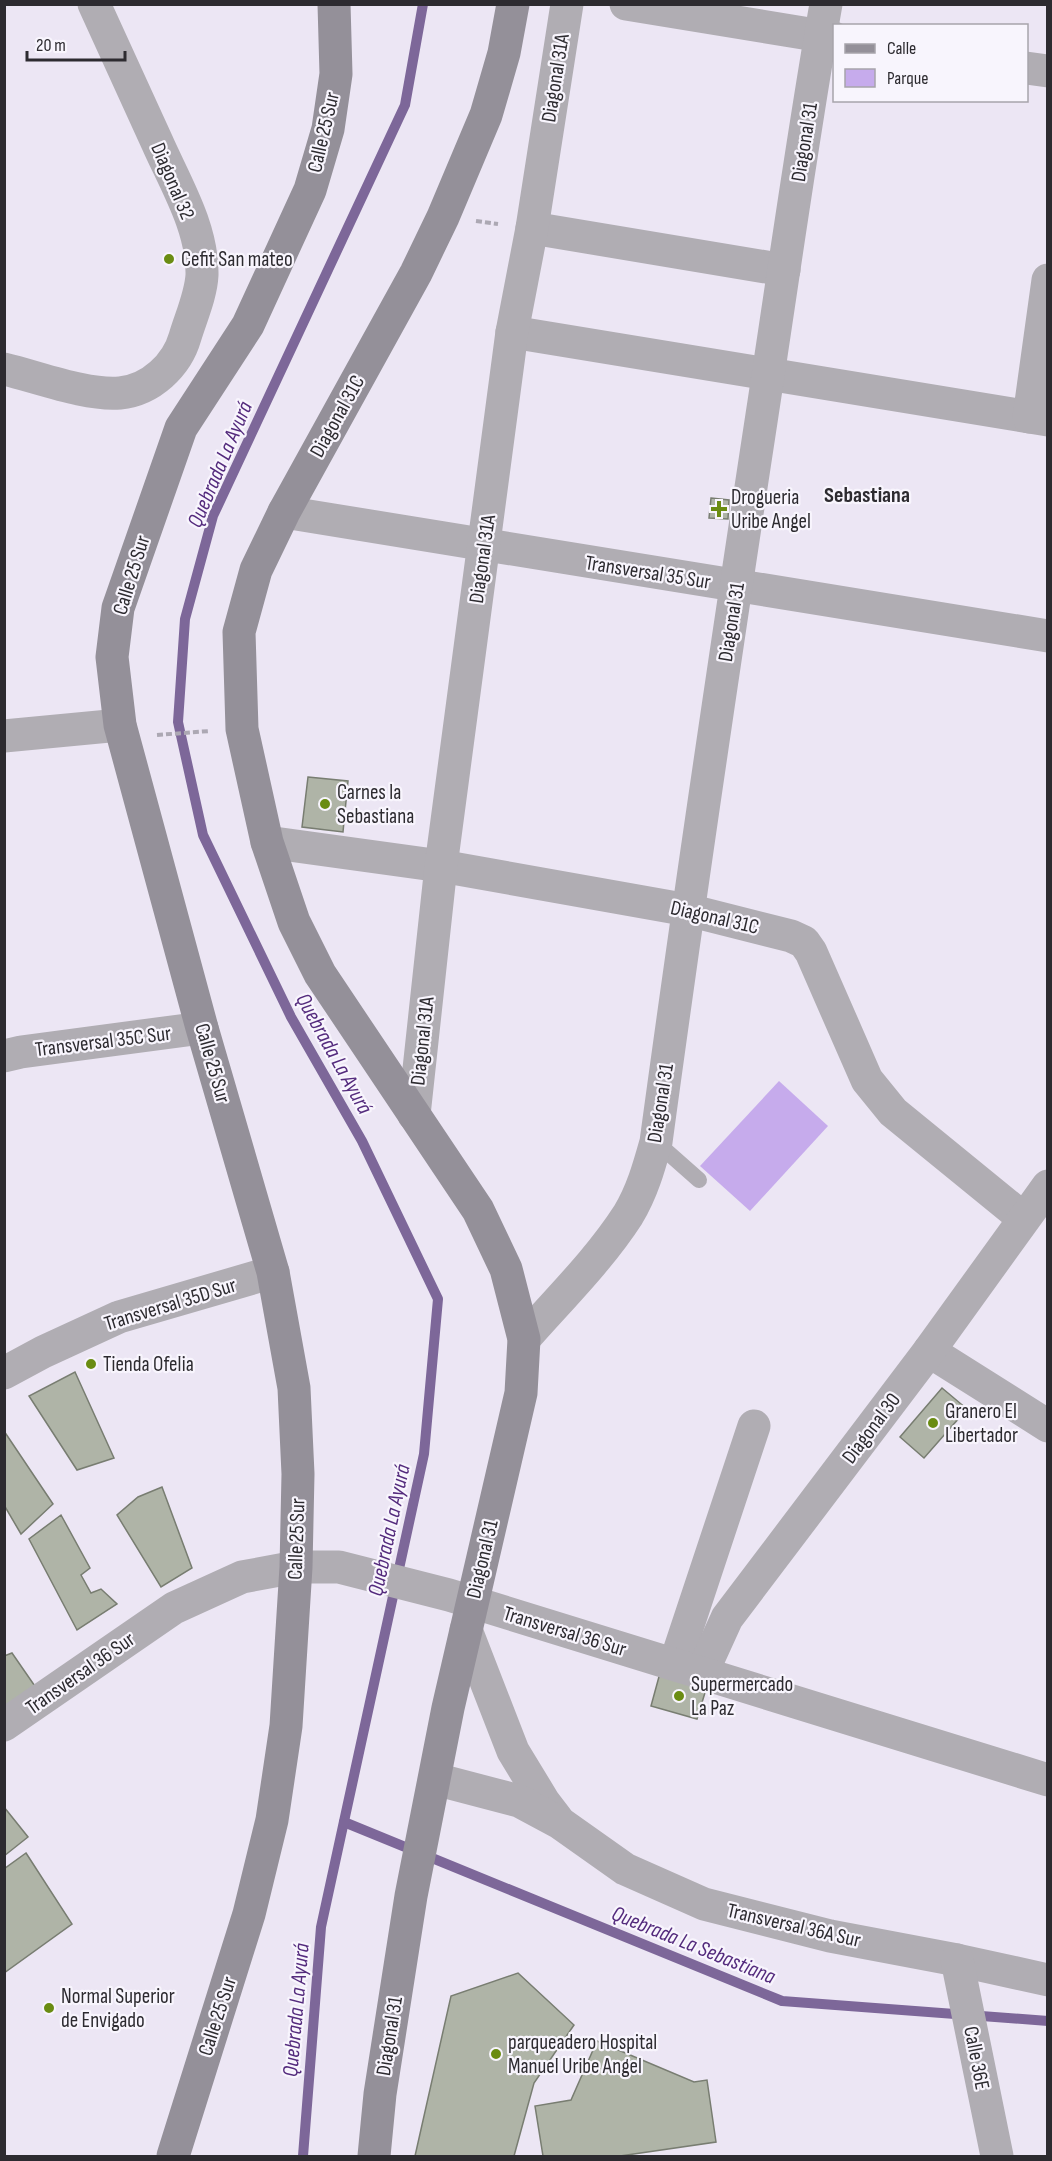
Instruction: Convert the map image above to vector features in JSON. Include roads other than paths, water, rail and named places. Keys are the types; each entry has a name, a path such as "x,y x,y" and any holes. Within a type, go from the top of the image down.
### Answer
{"main road":[{"name":"Calle 25 Sur","path":"173,2157 249,1914 272,1820 286,1726 296,1567 298,1474 294,1388 273,1272 202,1028 120,725 112,657 118,608 181,428 248,325 310,190 328,129 336,74 334,4"},
{"name":"Diagonal 31C","path":"513,4 504,53 486,115 443,217 416,273 284,512 256,570 239,632 242,729 267,842 294,922 320,974 478,1210 506,1269 524,1339"},
{"name":"Diagonal 31","path":"374,2157 380,2094 411,1896 448,1708 520,1393 524,1339"}],"street":[{"name":"Diagonal 32","path":"4,369 97,393 121,393 144,387 168,368 182,348 196,302 202,275 198,240 184,202 94,4"},
{"name":"Diagonal 31A","path":"414,1115 441,866 512,332 532,228 567,4"},
{"path":"626,4 827,26"},
{"name":"Diagonal 31","path":"524,1339 579,1278 628,1214 647,1175 656,1142 688,910 768,374 827,26"},
{"path":"1028,68 1047,71"},
{"path":"532,228 784,270"},
{"path":"512,332 1038,419 1047,280"},
{"name":"Transversal 35 Sur","path":"284,512 1047,636"},
{"path":"4,736 120,725"},
{"name":"Diagonal 31C","path":"267,842 441,866 688,910 791,936 804,942 811,952 867,1080 879,1096 893,1112 1023,1218"},
{"name":"Transversal 35C Sur","path":"4,1056 202,1028"},
{"name":"Diagonal 30","path":"688,1668 929,1351 1047,1186"},
{"name":"Transversal 35D Sur","path":"4,1373 43,1352 119,1317 273,1272"},
{"path":"929,1351 1047,1426"},
{"path":"688,1668 694,1610 754,1426"},
{"name":"Transversal 36 Sur","path":"4,1725 174,1608 242,1577 296,1567 339,1567 449,1595 469,1617 688,1668 1047,1780"},
{"path":"694,1610 700,1617 709,1621 727,1618"},
{"name":"Transversal 36A Sur","path":"469,1617 513,1751 544,1802 561,1823"},
{"name":"Transversal 36A Sur","path":"434,1785 519,1801 561,1823 625,1869 704,1904 830,1936 1047,1980"},
{"name":"Calle 36E","path":"957,1960 998,2157"}],"lane":[{"path":"656,1142 699,1180"}],"waterway":[{"name":"Quebrada La Ayurá","path":"303,2156 321,1927 424,1454 438,1299 362,1141 291,1017 203,835 178,722 185,619 213,516 405,105 423,4"},
{"name":"Quebrada La Sebastiana","path":"344,1822 782,2001 1048,2021"}],"place":[{"name":"Cefit San mateo","path":"169,259"},
{"name":"Drogueria Uribe Angel","path":"719,509"},
{"name":"Carnes la Sebastiana","path":"325,804"},
{"name":"Tienda Ofelia","path":"91,1364"},
{"name":"Granero El Libertador","path":"933,1423"},
{"name":"Supermercado La Paz","path":"679,1696"},
{"name":"Normal Superior de Envigado","path":"49,2008"},
{"name":"parqueadero Hospital Manuel Uribe Angel","path":"496,2054"}],"district":[{"name":"Sebastiana","path":"867,494"}]}
